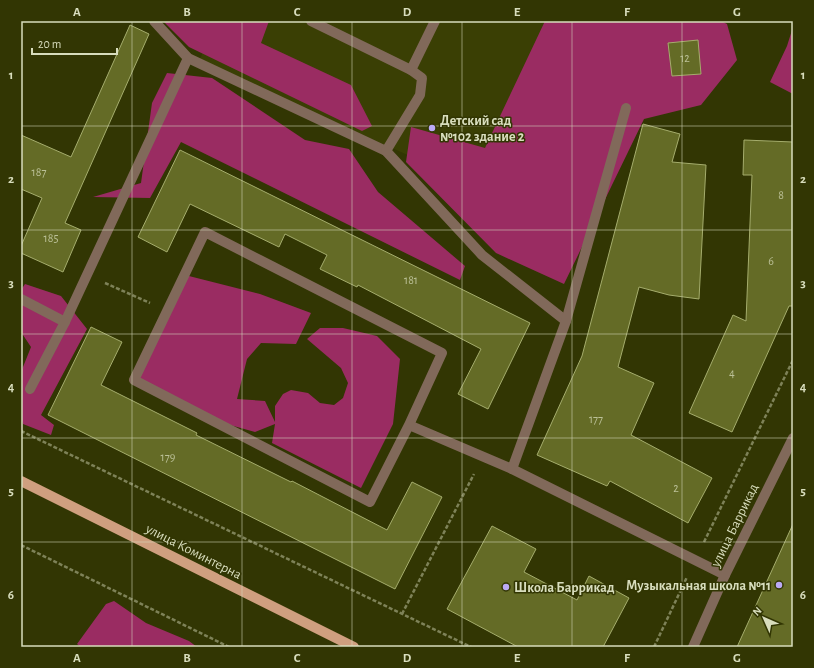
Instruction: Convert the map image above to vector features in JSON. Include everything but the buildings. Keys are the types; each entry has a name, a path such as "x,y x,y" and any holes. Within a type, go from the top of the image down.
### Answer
{"main road":[{"name":"улица Коминтерна","path":"21,481 354,647"}],"street":[{"path":"154,21 188,58 386,151 482,255 566,321"},
{"path":"311,21 411,70 422,78 420,95 386,151"},
{"path":"411,70 435,21"},
{"path":"30,389 65,322 188,58"},
{"path":"512,469 566,321 626,108"},
{"path":"204,232 442,353 408,425 370,502 134,380 204,232"},
{"path":"21,299 65,322"},
{"path":"408,425 512,469 725,575"},
{"name":"улица Баррикад","path":"692,647 725,575 788,458 793,438"}],"path":[{"path":"87,274 166,311"},
{"path":"654,647 793,360"},
{"path":"21,431 471,647"},
{"path":"402,614 483,456"},
{"path":"21,545 229,647"}],"shaded area":[{"path":"163,21 269,21 261,43 351,85 372,126 362,131 189,47"},
{"name":"Детский сад №102 здание 2","path":"217,21 558,21 494,194 199,61"},
{"path":"545,21 721,21 727,24 737,60 701,105 644,119 564,284 496,253 406,162 411,127 485,148"},
{"path":"793,27 793,94 770,82 787,46"},
{"path":"167,73 212,78 305,140 349,149 378,192 465,266 460,280 181,142 150,198 93,197 141,183 152,103"},
{"path":"181,274 260,294 311,313 296,344 261,343 247,359 237,399 265,401 275,422 275,406 283,394 291,390 308,393 320,403 334,405 343,398 348,383 341,368 307,339 320,328 343,328 377,336 400,359 393,424 361,488 272,443 275,424 255,432 230,425 129,380"},
{"path":"25,284 61,296 87,329 41,415 54,425 51,435 23,424 21,418 21,372 31,347 21,332 21,290"},
{"path":"114,601 146,623 189,641 197,647 81,647 77,644 106,604"}],"place":[{"name":"Детский сад №102 здание 2","path":"432,128"},
{"name":"Музыкальная школа №11","path":"779,585"},
{"name":"Школа Баррикад","path":"506,587"}]}
